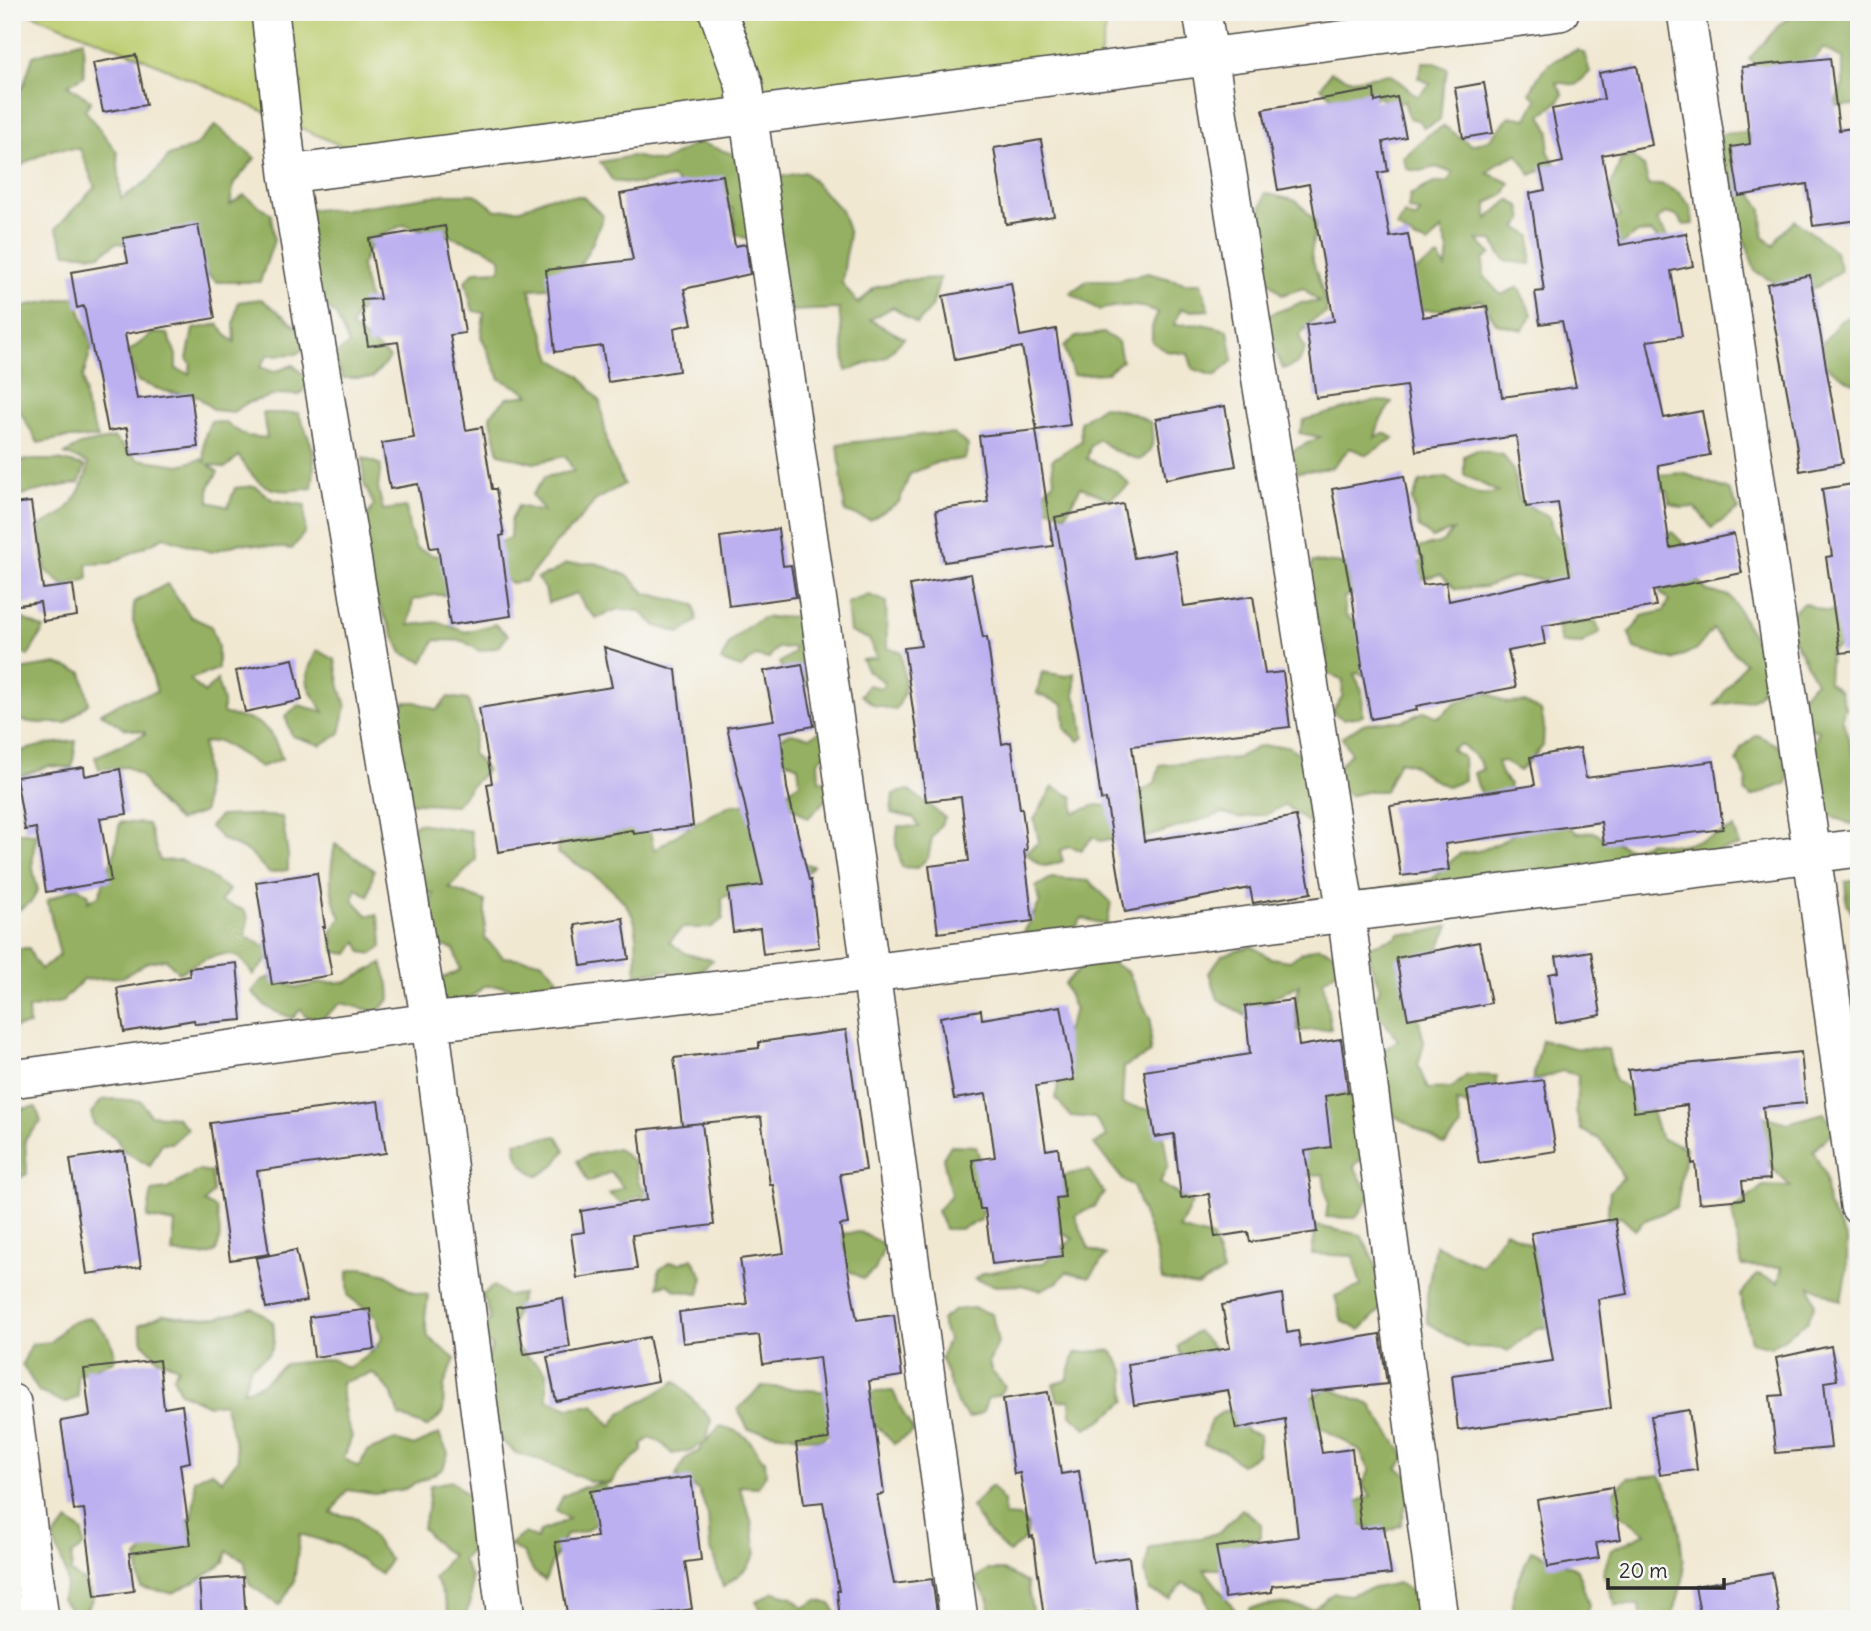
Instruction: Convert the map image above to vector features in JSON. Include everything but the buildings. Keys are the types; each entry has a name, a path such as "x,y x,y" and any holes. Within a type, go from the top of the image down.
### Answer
{"street":[{"path":"270,12 288,174 430,1022 506,1619"},
{"path":"718,12 744,84 871,973 959,1619"},
{"path":"1202,12 1346,914 1439,1619"},
{"path":"288,174 1560,12"},
{"path":"1686,12 1812,854 1859,1206"},
{"path":"12,1079 430,1022 871,973 1859,848"},
{"path":"12,1402 40,1619"}],"green space":[{"path":"26,12 1109,12 1099,61 380,163 136,55"},
{"path":"1800,12 1859,12 1859,105 1834,106 1843,85 1843,58 1823,48 1802,76 1777,86 1749,59 1781,23"},
{"path":"83,40 84,76 68,85 91,101 85,110 117,152 121,199 149,180 169,156 195,146 216,125 255,158 234,183 230,205 244,195 271,214 274,240 260,282 217,282 176,250 116,243 100,255 66,253 56,228 95,187 80,149 54,149 12,172 12,103 24,84 33,56"},
{"path":"1577,50 1584,53 1590,72 1576,85 1556,82 1563,94 1559,101 1541,115 1550,132 1548,151 1555,164 1531,175 1517,154 1498,163 1487,173 1510,183 1504,195 1487,203 1487,219 1509,200 1520,206 1523,220 1516,227 1531,236 1531,264 1506,261 1493,240 1477,240 1491,254 1483,260 1484,277 1501,295 1518,287 1532,314 1523,330 1497,324 1481,300 1441,310 1419,310 1397,287 1438,257 1446,268 1448,250 1441,230 1428,244 1414,239 1397,227 1404,214 1415,219 1421,212 1408,210 1410,195 1434,183 1448,182 1453,173 1436,167 1420,171 1407,169 1403,158 1428,135 1444,126 1471,145 1489,140 1510,116 1527,119 1537,99 1530,94 1538,77 1553,61"},
{"path":"1423,62 1433,62 1448,69 1440,120 1424,128 1420,121 1409,118 1404,101 1392,106 1379,97 1355,104 1347,110 1321,87 1331,72 1352,80 1390,74 1418,97 1430,84 1418,78"},
{"path":"1747,132 1756,160 1744,180 1762,210 1763,237 1774,246 1779,236 1795,220 1835,251 1841,270 1817,287 1790,292 1755,271 1746,243 1726,225 1720,134"},
{"path":"698,142 742,157 751,170 741,196 763,215 768,179 805,172 841,210 849,234 842,283 858,304 874,288 905,280 940,278 932,307 917,324 893,307 870,320 904,338 886,357 846,371 839,309 788,311 761,243 736,235 733,209 694,196 672,178 637,184 613,181 600,162 632,156 662,162"},
{"path":"1632,156 1644,167 1649,186 1661,184 1678,192 1691,207 1693,224 1684,225 1677,216 1665,213 1657,220 1670,241 1668,249 1651,232 1638,233 1618,246 1602,221 1621,217 1609,191 1621,159"},
{"path":"1265,193 1297,201 1316,222 1311,255 1327,313 1313,320 1299,336 1305,349 1299,363 1283,369 1261,318 1300,303 1319,302 1303,288 1282,295 1262,274 1255,236"},
{"path":"445,194 475,194 496,210 521,209 548,197 582,196 603,216 593,242 568,287 529,289 552,359 580,376 600,402 608,447 624,484 595,501 556,543 526,581 510,583 481,561 487,547 510,538 511,520 518,506 544,512 532,495 545,477 574,471 565,456 534,463 499,454 490,415 507,398 529,395 500,379 481,336 484,313 473,311 465,281 475,271 500,270 501,258 484,248 449,236 403,225 373,239 361,266 369,300 351,327 390,358 372,378 343,378 333,356 349,345 336,315 316,298 309,209 341,210"},
{"path":"1148,273 1185,283 1201,283 1209,310 1181,309 1174,325 1202,324 1228,330 1233,360 1215,376 1193,369 1188,354 1166,351 1152,342 1152,327 1158,313 1129,306 1099,310 1070,293 1088,280 1117,280"},
{"path":"76,297 92,346 83,377 86,407 98,438 64,438 38,443 18,408 12,413 12,310"},
{"path":"261,299 293,324 310,343 297,354 268,355 260,367 274,372 293,365 310,381 300,395 280,394 247,403 233,412 214,410 197,396 164,391 137,381 128,352 153,333 168,334 176,355 176,369 189,374 191,364 187,359 193,329 218,324 235,342 234,324 238,302"},
{"path":"1859,312 1859,384 1851,382 1819,361 1818,349 1840,321"},
{"path":"1104,333 1118,342 1122,361 1106,373 1073,375 1064,346 1076,337"},
{"path":"1373,401 1392,402 1380,421 1375,437 1384,433 1394,438 1367,455 1350,448 1331,468 1298,472 1288,453 1320,437 1299,433 1304,420"},
{"path":"1103,406 1132,413 1151,423 1151,448 1140,460 1113,450 1098,439 1090,447 1087,459 1116,471 1130,485 1109,499 1081,487 1065,515 1035,503 1054,481 1052,460 1081,441 1080,422"},
{"path":"263,413 298,413 312,449 312,488 277,490 268,487 253,477 239,456 225,468 208,464 218,472 209,487 209,502 228,507 235,488 255,486 273,500 305,505 305,532 292,549 241,543 211,552 164,537 111,563 87,564 88,579 64,586 46,571 40,526 68,508 80,489 88,468 88,463 65,454 80,445 114,438 137,459 180,465 201,459 205,462 204,441 211,421 225,423 246,436 267,438"},
{"path":"953,434 968,445 965,459 938,462 910,474 899,502 870,520 845,512 838,444"},
{"path":"1477,450 1503,455 1513,470 1520,502 1549,517 1553,531 1573,554 1574,623 1595,621 1600,632 1582,644 1561,643 1547,580 1512,577 1485,587 1456,589 1441,574 1403,584 1405,571 1424,560 1413,549 1443,542 1453,530 1432,538 1419,527 1412,500 1420,482 1445,477 1477,494 1498,492 1464,475 1464,456"},
{"path":"363,458 381,465 378,488 383,510 406,507 416,548 435,556 463,547 455,595 434,595 413,600 409,625 438,622 466,632 495,624 508,635 499,647 480,651 463,641 435,640 423,662 402,653 371,588 359,530 374,505 364,484"},
{"path":"58,460 85,466 79,483 12,497 12,462"},
{"path":"1683,473 1729,490 1739,509 1712,528 1695,507 1682,508 1669,503 1668,492 1644,481 1658,475"},
{"path":"1672,532 1687,547 1681,562 1707,591 1730,596 1751,633 1763,664 1765,679 1762,691 1753,699 1715,705 1745,663 1713,629 1697,649 1673,660 1634,649 1629,633 1642,616 1664,611 1669,601 1661,594 1647,538"},
{"path":"1312,562 1337,563 1361,569 1363,591 1344,597 1345,615 1361,627 1371,678 1354,674 1362,690 1363,716 1343,719 1332,712 1342,697 1343,680 1322,671 1327,650 1319,630 1311,586"},
{"path":"596,563 629,576 645,593 695,605 697,621 680,633 656,626 640,611 618,609 596,618 584,606 577,593 548,603 545,589 537,578 566,564"},
{"path":"167,584 191,617 211,626 218,646 218,669 190,679 204,693 217,680 223,701 223,713 249,719 265,728 273,738 282,759 261,767 219,741 203,743 204,812 178,821 154,797 141,776 127,767 99,769 95,757 145,734 123,728 101,713 125,700 157,692 144,646 133,622 134,602"},
{"path":"869,595 886,602 887,648 901,652 904,689 895,710 874,705 861,695 868,685 882,688 884,682 868,671 862,660 877,658 869,639 850,632 847,603"},
{"path":"1804,603 1826,612 1838,610 1843,644 1830,651 1828,682 1840,691 1845,707 1842,717 1852,751 1859,763 1859,828 1830,815 1809,798 1807,766 1819,730 1805,729 1789,707 1816,682 1787,626 1789,615"},
{"path":"803,616 796,642 815,653 818,685 793,686 779,663 793,653 794,647 777,648 768,659 755,656 741,668 721,661 730,642 747,627 763,618"},
{"path":"19,617 44,629 28,656 12,648 12,622"},
{"path":"317,650 335,660 346,706 340,733 321,745 292,736 285,716 299,705 324,712 307,682"},
{"path":"56,664 82,672 89,703 66,723 12,720 12,671"},
{"path":"1042,672 1066,676 1075,673 1075,695 1084,737 1079,741 1065,729 1063,704 1037,694"},
{"path":"1486,692 1507,703 1525,702 1541,711 1544,725 1543,746 1520,771 1504,761 1497,762 1501,774 1510,784 1507,800 1490,805 1478,787 1474,773 1483,769 1478,759 1461,744 1451,749 1463,757 1464,780 1449,787 1431,779 1412,764 1399,761 1385,791 1349,796 1330,776 1351,753 1342,737 1363,724 1403,721 1425,711 1438,717 1455,703"},
{"path":"448,697 468,700 476,727 472,753 487,770 456,805 401,802 391,776 405,757 393,737 392,721 405,702 416,702 437,710"},
{"path":"824,729 830,750 818,761 819,780 835,783 831,795 808,818 780,798 800,782 798,766 779,757 775,740 791,733 810,737"},
{"path":"1757,735 1777,745 1789,761 1787,783 1751,797 1745,791 1747,780 1737,761 1741,748"},
{"path":"76,741 72,768 49,766 12,779 12,751"},
{"path":"1260,746 1288,746 1315,764 1322,815 1309,823 1285,805 1267,814 1239,818 1223,813 1147,837 1129,832 1120,837 1100,841 1093,837 1081,850 1069,846 1060,851 1063,861 1046,866 1035,862 1026,852 1039,842 1034,819 1053,787 1073,797 1074,813 1096,805 1116,806 1155,783 1160,765 1237,758"},
{"path":"909,790 945,818 932,838 928,858 917,868 902,867 896,844 898,826 919,827 914,818 891,813 893,794"},
{"path":"751,803 776,856 813,866 786,894 745,887 722,898 723,919 710,928 682,928 669,942 687,954 713,960 686,982 667,970 636,975 634,920 622,900 602,881 557,853 561,823 645,810 654,850 700,820 730,805"},
{"path":"1548,812 1578,833 1593,832 1631,849 1650,842 1678,845 1702,840 1734,828 1740,846 1617,872 1592,863 1578,875 1510,883 1482,873 1450,900 1404,899 1382,889 1432,879 1459,854 1482,850 1499,843"},
{"path":"220,816 282,817 288,870 269,873 249,852 223,840 210,827"},
{"path":"120,822 148,824 160,861 181,860 229,890 220,902 244,910 248,919 245,937 268,947 270,957 253,975 243,961 228,954 211,957 179,973 166,959 148,962 123,977 83,980 61,1002 28,1009 29,1025 12,1028 12,949 29,948 41,969 60,955 47,900 77,887 89,895 88,902 99,895 114,854"},
{"path":"417,823 470,831 476,860 449,888 485,901 485,938 503,957 541,961 558,978 529,992 501,986 484,986 455,1012 439,995 433,983 460,970 454,949 438,945 425,920 433,894 409,886 396,846"},
{"path":"12,832 37,834 33,862 38,890 31,902 12,914"},
{"path":"335,844 374,870 368,896 356,888 353,900 367,915 377,915 382,947 372,954 362,952 357,942 349,954 335,952 331,932 341,918 333,899 331,881"},
{"path":"1051,878 1089,881 1111,902 1107,925 1082,918 1071,934 1047,951 1023,934 1040,902 1036,887"},
{"path":"1859,880 1859,932 1857,922 1847,904 1845,882"},
{"path":"1449,926 1440,946 1417,977 1413,995 1424,1042 1418,1066 1428,1089 1452,1088 1467,1075 1497,1076 1496,1113 1456,1102 1461,1127 1445,1145 1391,1114 1388,1084 1374,1057 1398,1040 1373,1007 1380,988 1371,964 1369,946 1397,937 1399,933 1417,934"},
{"path":"1252,946 1270,958 1290,961 1301,953 1319,947 1334,953 1338,970 1323,981 1331,1029 1298,1031 1295,1005 1299,985 1274,997 1246,1016 1218,999 1209,973 1222,955"},
{"path":"1096,954 1128,972 1151,1021 1150,1053 1124,1067 1122,1104 1160,1112 1168,1165 1160,1183 1192,1203 1179,1229 1213,1238 1223,1272 1197,1286 1162,1280 1154,1244 1133,1186 1123,1180 1094,1144 1107,1137 1095,1118 1070,1116 1056,1098 1064,1035 1075,1010 1064,984"},
{"path":"382,963 389,984 390,999 377,1012 341,1003 319,1021 305,1016 301,1009 293,1018 270,1009 252,992 262,980 271,977 297,988 319,983 347,982"},
{"path":"1542,1040 1574,1048 1608,1049 1615,1081 1648,1100 1661,1139 1686,1147 1677,1207 1643,1221 1635,1230 1621,1217 1607,1220 1610,1191 1623,1178 1610,1152 1598,1138 1581,1130 1576,1111 1578,1075 1562,1071 1532,1082"},
{"path":"1350,1092 1363,1104 1365,1155 1354,1166 1370,1197 1356,1218 1326,1217 1328,1203 1323,1174 1300,1177 1286,1156 1319,1093"},
{"path":"102,1100 141,1101 150,1115 176,1117 188,1129 172,1143 162,1143 150,1166 124,1151 115,1137 94,1125 91,1113"},
{"path":"36,1107 41,1122 25,1139 27,1174 12,1182 12,1117 19,1109"},
{"path":"1824,1113 1835,1130 1813,1151 1825,1174 1828,1206 1847,1239 1847,1269 1841,1301 1810,1286 1815,1304 1807,1322 1771,1347 1751,1342 1740,1295 1758,1274 1778,1283 1782,1267 1742,1266 1732,1211 1763,1186 1791,1187 1761,1157 1755,1114 1788,1123"},
{"path":"557,1136 565,1150 554,1166 538,1176 521,1162 515,1142"},
{"path":"951,1145 976,1146 985,1177 981,1220 960,1229 945,1229 937,1211 951,1195 943,1158"},
{"path":"617,1148 634,1162 639,1184 661,1205 652,1217 641,1195 622,1204 609,1194 623,1187 611,1172 588,1182 577,1161"},
{"path":"199,1170 211,1172 213,1192 205,1202 216,1209 219,1242 215,1253 203,1256 172,1253 175,1223 147,1218 152,1191 167,1189"},
{"path":"1089,1170 1104,1193 1095,1206 1075,1216 1089,1249 1106,1255 1090,1277 1066,1272 1058,1282 1040,1290 1021,1285 996,1286 975,1279 984,1273 1043,1263 1073,1239 1045,1224 1039,1181"},
{"path":"1316,1226 1361,1235 1385,1283 1382,1308 1360,1330 1342,1321 1335,1296 1361,1286 1353,1256 1312,1254"},
{"path":"1505,1231 1540,1249 1575,1326 1537,1328 1508,1351 1501,1348 1466,1347 1427,1322 1427,1296 1435,1245 1481,1266"},
{"path":"860,1232 885,1245 875,1270 863,1279 843,1267 840,1234"},
{"path":"692,1258 703,1277 699,1294 675,1290 668,1284 658,1287 659,1270 670,1262 681,1263"},
{"path":"363,1268 387,1274 401,1286 428,1295 425,1318 428,1337 455,1359 444,1387 442,1413 427,1427 399,1416 391,1392 373,1373 342,1382 346,1420 352,1436 344,1458 358,1467 368,1451 395,1440 414,1446 439,1434 448,1453 443,1469 405,1489 374,1494 347,1490 331,1513 358,1518 390,1560 381,1574 337,1545 300,1534 294,1582 280,1605 250,1585 244,1560 227,1551 224,1562 199,1580 173,1593 141,1588 137,1558 165,1529 192,1518 194,1480 211,1471 222,1480 238,1459 224,1403 208,1405 180,1392 173,1377 178,1367 159,1360 143,1343 139,1325 164,1314 190,1318 219,1317 253,1308 273,1322 274,1343 265,1357 251,1366 243,1391 262,1384 285,1364 332,1359 348,1368 375,1349 382,1337 376,1317 348,1296 348,1271"},
{"path":"494,1286 507,1296 522,1294 512,1325 516,1347 547,1372 547,1399 568,1408 594,1405 611,1426 621,1413 676,1381 711,1420 706,1442 720,1426 741,1434 750,1441 765,1460 766,1474 758,1487 739,1486 751,1520 756,1553 747,1568 723,1587 710,1546 708,1515 699,1491 676,1476 685,1459 699,1451 705,1442 689,1451 672,1454 661,1442 650,1438 642,1444 642,1451 618,1472 611,1483 606,1483 604,1515 588,1530 566,1534 545,1581 534,1572 524,1554 509,1545 525,1533 537,1539 540,1531 568,1519 556,1510 563,1496 584,1487 605,1483 589,1481 543,1461 516,1453 492,1433 481,1371 492,1345 477,1338 490,1318 481,1296"},
{"path":"973,1308 992,1314 998,1343 989,1362 992,1372 1005,1386 999,1395 988,1398 982,1413 969,1418 957,1404 941,1358 948,1340 941,1320 955,1310"},
{"path":"90,1317 111,1342 114,1361 77,1375 78,1397 65,1403 39,1392 22,1364 32,1344 51,1342 67,1324"},
{"path":"1197,1331 1229,1368 1201,1368 1199,1353 1183,1362 1178,1346"},
{"path":"1111,1350 1124,1370 1126,1401 1086,1428 1071,1415 1070,1400 1058,1401 1053,1384 1067,1380 1075,1353"},
{"path":"762,1386 830,1392 852,1403 874,1392 893,1391 914,1431 894,1444 878,1427 839,1427 820,1440 748,1429 738,1409"},
{"path":"1328,1388 1371,1405 1406,1458 1397,1468 1413,1478 1401,1525 1385,1532 1350,1523 1339,1509 1371,1496 1362,1485 1370,1470 1359,1450 1302,1416 1304,1401"},
{"path":"1227,1410 1242,1416 1246,1431 1260,1435 1257,1455 1241,1464 1223,1450 1204,1445 1210,1423"},
{"path":"1660,1475 1673,1500 1680,1533 1684,1576 1672,1619 1642,1619 1639,1605 1616,1605 1603,1573 1611,1550 1646,1533 1603,1502 1628,1478"},
{"path":"452,1481 476,1502 481,1539 462,1560 471,1577 471,1602 464,1617 450,1616 434,1578 452,1555 442,1549 422,1528 428,1509 430,1485"},
{"path":"991,1486 1004,1501 1004,1516 1019,1517 1028,1525 1025,1539 1009,1553 987,1531 971,1507"},
{"path":"1242,1509 1261,1524 1261,1537 1243,1544 1225,1569 1204,1569 1242,1619 1213,1619 1203,1592 1183,1583 1170,1599 1150,1591 1145,1572 1149,1549 1171,1541 1200,1538 1220,1532"},
{"path":"68,1521 83,1532 84,1546 72,1555 71,1573 85,1582 93,1598 84,1613 89,1619 67,1619 72,1610 61,1599 65,1591 66,1576 53,1538"},
{"path":"1531,1550 1577,1569 1589,1605 1585,1619 1513,1619 1513,1595"},
{"path":"987,1570 1004,1570 1027,1583 1034,1619 988,1619 989,1603 974,1580"},
{"path":"1398,1583 1418,1595 1418,1619 1249,1619 1250,1608 1280,1604 1313,1609 1334,1593 1350,1595"},
{"path":"774,1592 792,1597 803,1608 817,1600 831,1604 836,1619 802,1619 785,1608 764,1616 756,1602"}]}
